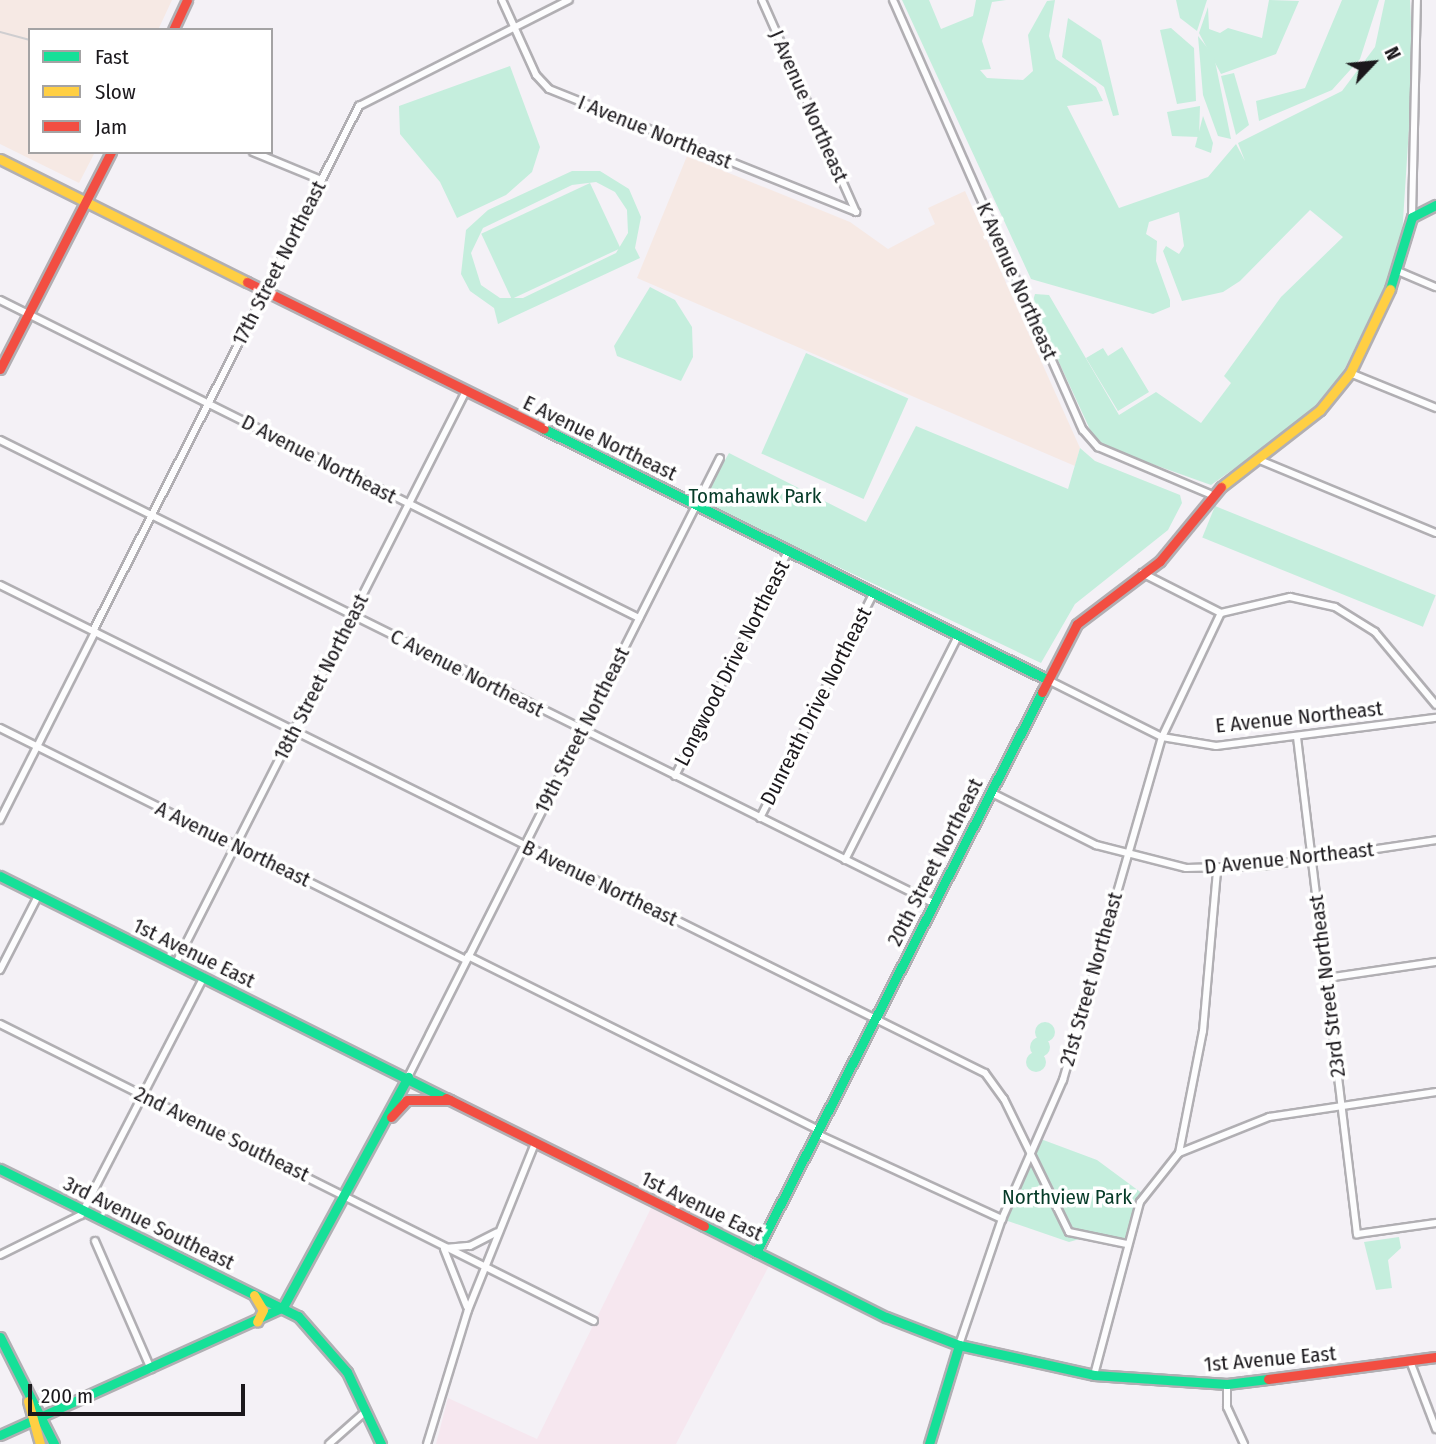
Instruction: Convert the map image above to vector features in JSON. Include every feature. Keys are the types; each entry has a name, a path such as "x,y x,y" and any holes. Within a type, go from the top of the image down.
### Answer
{"street":[{"path":"174,28 187,0"},
{"name":"I Avenue Northeast","path":"502,0 536,75 556,93 856,212"},
{"name":"17th Street Northeast","path":"0,820 150,515 321,180 368,98 569,0"},
{"name":"J Avenue Northeast","path":"762,0 856,212"},
{"name":"K Avenue Northeast","path":"893,0 1083,430 1098,447 1210,494"},
{"path":"1210,494 1262,461 1350,373 1400,272 1412,217 1417,0"},
{"path":"0,369 109,154"},
{"path":"258,154 321,180"},
{"name":"E Avenue Northeast","path":"0,159 1162,737 1216,746 1436,718"},
{"path":"1412,217 1436,205"},
{"path":"1400,272 1436,287"},
{"name":"D Avenue Northeast","path":"0,300 639,618"},
{"path":"1350,373 1436,408"},
{"name":"18th Street Northeast","path":"176,963 466,391"},
{"name":"C Avenue Northeast","path":"0,440 935,904"},
{"name":"19th Street Northeast","path":"408,1077 720,458"},
{"path":"1262,461 1436,533"},
{"name":"20th Street Northeast","path":"756,1252 1082,617 1142,573 1189,523 1210,494"},
{"name":"Longwood Drive Northeast","path":"675,776 788,551"},
{"path":"1142,573 1154,585 1221,613 1290,597 1335,607 1375,632 1436,705"},
{"name":"B Avenue Northeast","path":"0,584 985,1073 1069,1232 1127,1244"},
{"name":"Dunreath Drive Northeast","path":"760,818 873,594"},
{"name":"21st Street Northeast","path":"959,1345 1002,1219 1074,1045 1125,855 1162,737 1221,613"},
{"path":"845,860 958,636"},
{"name":"A Avenue Northeast","path":"0,728 818,1132 1002,1219"},
{"name":"23rd Street Northeast","path":"1297,737 1357,1234 1436,1223"},
{"name":"D Avenue Northeast","path":"990,792 1125,855 1217,870 1436,840"},
{"path":"1179,1153 1203,1031 1217,870"},
{"name":"1st Avenue East","path":"0,876 756,1252 959,1345 1094,1375 1227,1384 1436,1357"},
{"path":"0,970 38,896"},
{"path":"1326,978 1436,962"},
{"path":"0,1255 68,1225 83,1211 204,977"},
{"name":"2nd Avenue Southeast","path":"0,1024 347,1196 443,1248 594,1321"},
{"path":"0,1435 255,1323 284,1307 347,1196 408,1077"},
{"path":"1094,1375 1127,1244 1143,1194 1179,1153 1269,1117 1436,1092"},
{"path":"379,1132 407,1100 455,1101"},
{"path":"427,1444 468,1310 535,1143"},
{"name":"3rd Avenue Southeast","path":"0,1169 284,1307 332,1351 366,1411 381,1444"},
{"path":"468,1310 443,1248 470,1246 498,1232"},
{"path":"95,1241 151,1369"},
{"path":"251,1291 263,1310 255,1323"},
{"path":"0,1337 28,1399 42,1417 54,1444"},
{"path":"929,1444 959,1345"},
{"path":"1410,1361 1436,1429"},
{"path":"1227,1384 1227,1407 1244,1444"},
{"path":"28,1399 30,1422 40,1444"},
{"path":"329,1444 366,1411"}],"shaded area":[{"path":"0,0 172,0 159,28 28,28 28,154 94,154 79,183 0,144"},
{"path":"687,156 850,222 888,249 935,224 928,208 965,191 1080,448 1075,466 637,278"},
{"path":"654,1202 772,1260 676,1444 436,1444 448,1398 537,1439"}],"green space":[{"path":"902,0 929,0 941,29 973,16 976,0 1006,0 992,2 982,41 991,69 980,70 987,78 1023,80 1033,71 1028,35 1047,1 1055,0 1049,36 1056,59 1096,87 1103,101 1067,106 1119,208 1208,177 1236,144 1245,161 1238,143 1342,91 1375,47 1385,0 1410,0 1413,66 1402,236 1392,273 1343,372 1304,419 1211,485 1110,449 1093,436 1032,304 1035,294 1049,295 1119,415 1156,392 1201,423 1231,383 1224,376 1281,297 1343,237 1310,210 1240,281 1223,292 1182,301 1163,251 1166,246 1179,254 1184,246 1179,212 1149,222 1146,234 1157,241 1156,261 1170,300 1170,307 1153,314 1031,279"},
{"path":"1176,0 1207,0 1197,31 1180,18"},
{"path":"1269,0 1299,1 1276,54 1221,74 1199,33 1208,7 1209,29 1220,33 1228,28 1262,38"},
{"path":"1342,0 1379,0 1360,59 1332,90 1259,121 1256,101 1305,88"},
{"path":"1068,18 1101,40 1119,115 1113,116 1104,87 1062,57"},
{"path":"1171,28 1194,48 1196,101 1177,104 1160,30"},
{"path":"1198,36 1214,56 1231,139 1218,136 1203,95"},
{"path":"510,66 540,147 532,172 506,195 457,218 440,182 400,134 399,106"},
{"path":"1234,73 1249,125 1236,135 1221,76"},
{"path":"1200,106 1199,137 1172,136 1167,112"},
{"path":"1203,116 1213,143 1211,153 1195,147"},
{"path":"572,171 600,171 629,189 641,217 635,248 640,258 498,324 494,308 470,291 461,274 466,230 488,210","holes":["596,182 615,192 627,210 628,233 616,253 523,298 500,298 481,285 471,253 483,228 572,185"]},
{"path":"590,183 620,248 512,299 481,234"},
{"path":"650,287 675,300 692,327 693,357 681,381 617,356 614,346"},
{"path":"1122,347 1149,392 1118,411 1086,358 1103,348 1108,356"},
{"path":"806,353 908,399 864,499 761,453"},
{"name":"Tomahawk Park","path":"916,426 1068,489 1080,448 1095,461 1180,495 1182,503 1168,530 1075,604 1041,663 701,502 729,453 866,522"},
{"path":"1215,506 1436,595 1423,627 1202,538"},
{"path":"1045,1022 1052,1025 1055,1032 1052,1039 1045,1042 1038,1039 1035,1032 1038,1025"},
{"path":"1040,1037 1047,1040 1050,1047 1047,1054 1040,1057 1033,1054 1030,1047 1033,1040"},
{"path":"1036,1052 1043,1055 1046,1062 1043,1069 1036,1072 1029,1069 1026,1062 1029,1055"},
{"name":"Northview Park","path":"1038,1138 1097,1160 1143,1194 1127,1244 1083,1238 1069,1242 1002,1219"},
{"path":"1399,1237 1401,1248 1388,1260 1392,1288 1376,1290 1364,1242"}],"railway":[{"path":"0,32 28,39"}],"traffic: fast":[{"path":"1390,289 1412,217 1436,205"},
{"path":"544,429 1048,680"},
{"path":"756,1252 1042,692"},
{"path":"0,876 446,1098"},
{"path":"0,1435 283,1307 408,1077"},
{"path":"0,1169 298,1316 347,1372 381,1444"},
{"path":"704,1226 886,1317 959,1345 1094,1375 1227,1384 1268,1379"},
{"path":"0,1337 54,1444"},
{"path":"929,1444 959,1345"}],"traffic: slow":[{"path":"0,159 247,282"},
{"path":"1221,487 1320,410 1350,373 1390,289"},
{"path":"254,1295 263,1310 257,1322"},
{"path":"28,1401 40,1444"}],"traffic: jam":[{"path":"174,28 187,0"},
{"path":"0,369 110,154"},
{"path":"247,282 544,429"},
{"path":"1042,692 1077,624 1160,561 1221,487"},
{"path":"446,1098 704,1226"},
{"path":"391,1117 407,1100 450,1100"},
{"path":"1268,1379 1436,1357"}]}
